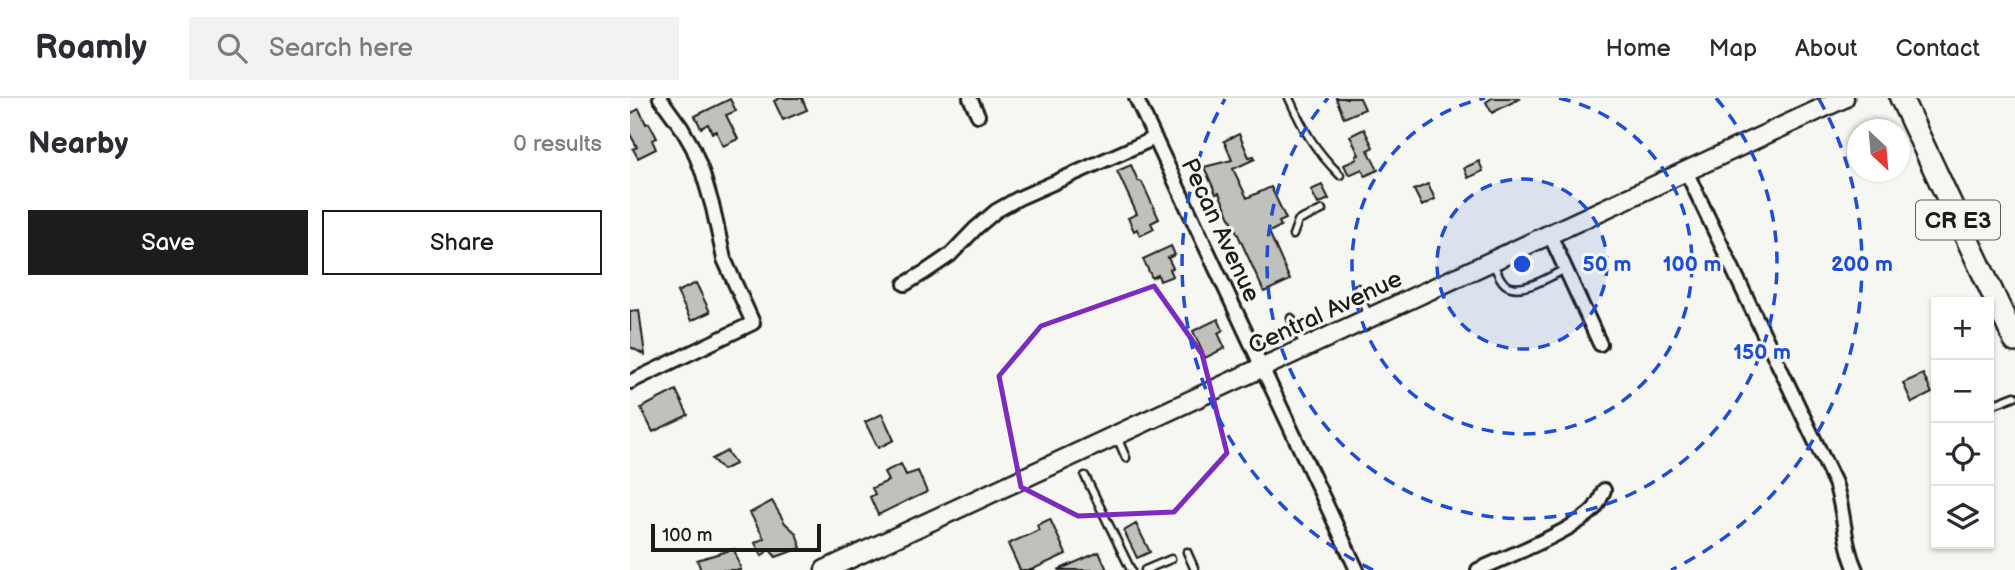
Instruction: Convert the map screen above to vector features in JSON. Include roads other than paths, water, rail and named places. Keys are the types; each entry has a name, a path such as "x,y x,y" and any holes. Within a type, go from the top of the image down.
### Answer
{"main road":[{"name":"CR E3","path":"1901,98 2015,341"}],"street":[{"path":"630,382 753,323 724,259 713,208 693,148 660,98"},
{"path":"970,98 978,114"},
{"name":"Pecan Avenue","path":"1136,98 1357,570"},
{"name":"Central Avenue","path":"825,570 969,512 1116,436 1844,98"},
{"path":"905,284 950,255 996,211 1019,198 1155,138"},
{"path":"1686,171 1835,483 1843,510 1847,549 1856,570"},
{"path":"1550,235 1600,344"},
{"path":"1478,570 1578,521 1595,508 1604,490"}],"lane":[{"path":"1289,98 1310,140 1340,175"},
{"path":"1293,235 1298,221 1322,210"},
{"path":"1492,261 1504,283 1512,287 1526,288 1566,269"},
{"path":"1357,288 1370,318"},
{"path":"1291,318 1306,349"},
{"path":"1994,404 2015,396"},
{"path":"1116,436 1126,458"},
{"path":"1085,476 1131,570"},
{"path":"1187,552 1195,570"},
{"path":"1145,570 1171,559"}]}
